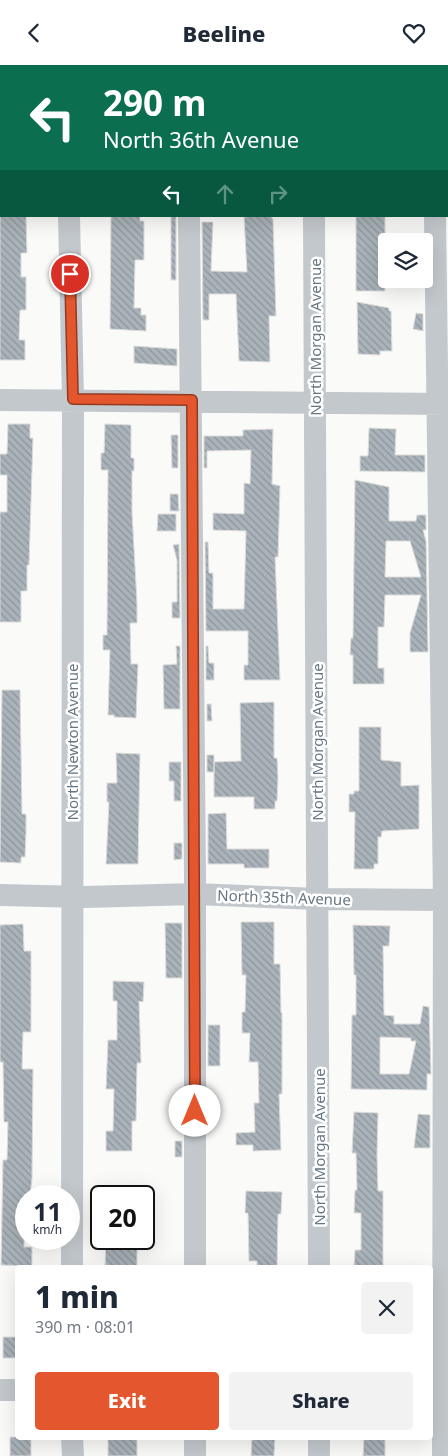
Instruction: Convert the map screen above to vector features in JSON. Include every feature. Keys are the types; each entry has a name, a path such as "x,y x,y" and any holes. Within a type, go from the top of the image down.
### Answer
{"street":[{"name":"North Newton Avenue","path":"69,217 73,399 72,1265"},
{"path":"190,217 195,894 195,1265"},
{"name":"North Morgan Avenue","path":"314,217 319,1265"},
{"path":"435,217 442,404 446,900 440,1395 443,1456"},
{"path":"0,400 192,400 442,404"},
{"name":"North 35th Avenue","path":"0,895 195,894 318,899 446,900"},
{"path":"0,1390 15,1390"},
{"path":"72,1440 73,1456"},
{"path":"195,1440 195,1456"},
{"path":"319,1440 319,1456"}],"building":[{"path":"0,217 26,217 27,253 21,253 21,277 26,277 26,310 20,310 19,340 25,340 25,360 0,360"},
{"path":"111,217 140,217 140,221 144,221 144,260 135,260 134,308 141,308 141,315 146,315 146,331 110,329"},
{"path":"171,217 176,217 176,280 171,280"},
{"path":"244,217 271,217 273,219 276,316 269,316 270,362 239,361 236,294 209,294 209,320 203,320 202,222 213,222 211,271 247,272"},
{"path":"356,217 385,217 385,233 378,233 378,288 385,288 385,291 356,291"},
{"path":"357,302 389,308 389,311 391,311 392,351 380,351 380,355 358,354"},
{"path":"416,313 423,314 423,331 413,329"},
{"path":"134,346 177,349 177,366 134,363"},
{"path":"8,424 30,424 30,438 33,438 29,565 27,565 27,591 21,591 21,622 0,622 0,512 7,512 7,475 0,475 0,454 7,454"},
{"path":"105,424 131,425 131,458 134,458 134,471 132,471 132,512 137,623 130,623 131,664 138,664 136,718 108,715 110,650 103,650 103,635 107,635 108,470 101,470 101,453 104,453"},
{"path":"369,428 396,429 395,455 425,455 425,472 360,471 360,456 368,456"},
{"path":"273,429 272,484 280,486 278,557 275,557 280,680 244,680 244,665 248,665 248,631 206,631 205,542 208,542 209,573 213,573 213,609 244,609 246,531 213,530 213,513 244,514 244,483 250,484 251,450 207,451 207,468 204,468 204,436 243,436 243,430"},
{"path":"171,435 178,435 178,468 172,468"},
{"path":"355,480 389,487 389,521 416,521 417,515 426,515 426,530 423,530 426,541 428,652 410,652 410,633 421,595 385,595 384,627 378,627 378,668 384,668 384,684 353,684 353,655 350,655 351,638 353,638","holes":["386,541 410,541 421,577 385,577"]},
{"path":"170,494 178,494 179,511 170,511"},
{"path":"158,514 176,514 176,531 157,531"},
{"path":"179,544 180,618 172,618 172,602 177,602 177,560 173,545"},
{"path":"176,646 180,646 180,709 164,709 163,665 177,664"},
{"path":"206,646 208,646 209,663 214,663 214,680 206,680"},
{"path":"2,690 20,690 22,814 26,814 25,857 21,857 21,863 0,862"},
{"path":"274,702 274,758 277,758 278,778 275,809 254,809 254,797 214,797 214,762 241,761 240,703"},
{"path":"207,704 211,704 212,721 207,721"},
{"path":"359,727 381,727 381,760 401,762 401,786 419,785 419,829 382,831 381,837 378,837 378,864 374,864 374,869 354,869 355,812 349,812 349,794 359,791"},
{"path":"116,753 140,754 138,864 106,864 109,802 107,802 107,783 117,783"},
{"path":"207,755 214,755 214,772 207,772"},
{"path":"169,762 181,762 181,801 174,801 174,781 169,781"},
{"path":"226,813 227,849 269,849 269,868 244,868 244,864 208,864 208,814"},
{"path":"174,843 182,843 182,859 174,860"},
{"path":"241,922 274,922 274,964 280,964 282,1013 282,1094 279,1094 281,1150 253,1151 253,1145 236,1145 236,1133 255,1132 254,1103 259,1103 258,1062 249,1062 250,1033 242,1033 242,1012 245,1012 246,975 242,975"},
{"path":"165,923 182,923 182,978 166,978"},
{"path":"23,924 24,951 31,951 31,1032 23,1032 22,1069 33,1069 32,1179 31,1185 15,1185 15,1250 32,1250 32,1265 1,1265 3,1160 7,1160 8,1122 4,1122 3,1062 0,1062 0,925"},
{"path":"353,925 390,926 389,946 383,946 384,1015 394,1016 394,1024 420,1024 423,1006 429,1007 431,1074 427,1074 427,1090 351,1089 352,1015 356,1015 356,975 354,975","holes":["380,1037 411,1038 411,1041 416,1041 409,1074 380,1074"]},
{"path":"113,981 144,982 143,1002 139,1001 141,1063 137,1063 136,1121 132,1121 132,1151 106,1151 106,1131 113,1131 114,1089 106,1089 108,1040 117,1040 117,1001 113,1001"},
{"path":"208,1025 220,1025 220,1066 208,1066"},
{"path":"208,1111 215,1111 215,1126 208,1127"},
{"path":"354,1112 378,1113 378,1191 383,1191 383,1265 354,1265 355,1250 361,1250 361,1213 354,1213 355,1190 357,1190 356,1153 352,1153"},
{"path":"418,1114 430,1115 430,1148 414,1148"},
{"path":"175,1141 182,1141 182,1157 175,1157"},
{"path":"246,1191 282,1192 281,1214 278,1214 277,1265 257,1265 257,1261 249,1261 248,1213 245,1213"},
{"path":"106,1250 137,1250 137,1265 105,1265"},
{"path":"3,1337 15,1337 15,1358 3,1358"},
{"path":"10,1437 15,1437 15,1440 31,1440 31,1456 10,1456"},
{"path":"108,1440 137,1440 137,1456 108,1456"},
{"path":"252,1440 275,1440 274,1456 251,1456"},
{"path":"364,1440 385,1440 385,1456 363,1456"}],"route":[{"path":"70,274 73,399 192,400 195,1111"}]}
